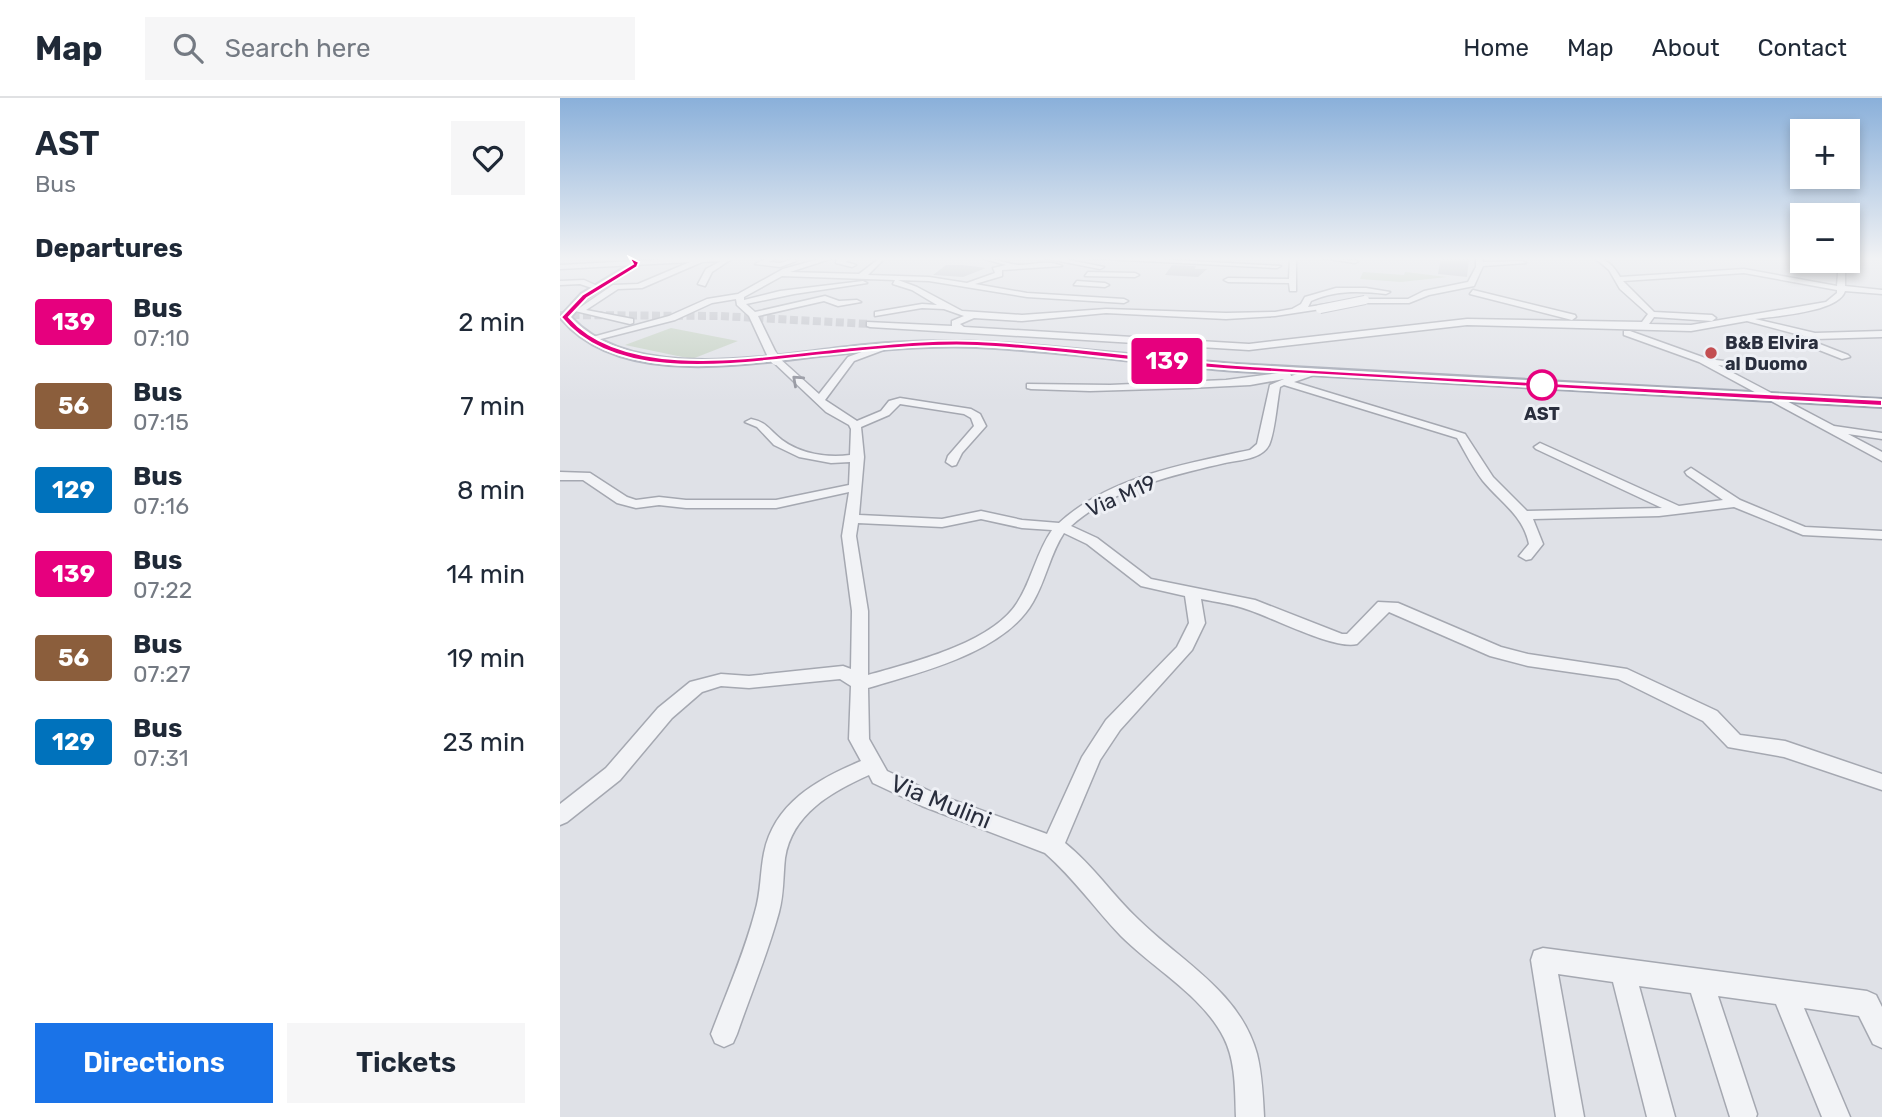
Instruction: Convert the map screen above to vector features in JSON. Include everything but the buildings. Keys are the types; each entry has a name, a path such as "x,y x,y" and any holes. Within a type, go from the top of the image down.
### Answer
{"main road":[{"path":"572,306 565,317 574,327 593,338 631,356 674,363 727,362 838,351 858,354 886,346 954,343 1112,356 1281,376"},
{"path":"1306,372 1882,403"}],"street":[{"path":"587,306 579,311 630,321"},
{"path":"593,338 672,318 700,306"},
{"path":"745,306 753,315 774,358 830,410 855,426 885,413 893,403 900,401 967,411 976,416 980,426 975,435 957,451 952,462"},
{"path":"753,315 793,306"},
{"path":"878,314 922,306 944,308 969,315 1014,318 1094,311 1154,310"},
{"path":"940,306 947,314 958,320"},
{"path":"1138,306 1177,314 1275,314 1305,306 1332,306"},
{"path":"1323,307 1332,306"},
{"path":"1524,306 1653,340 1702,359 1882,457"},
{"path":"1643,306 1652,314 1743,320 1815,336 1882,334"},
{"path":"1706,306 1718,318"},
{"path":"1594,324 1691,328 1820,306"},
{"path":"870,324 1259,346 1467,322 1644,325 1652,314"},
{"path":"969,315 958,320 956,327 966,331 976,344"},
{"path":"954,343 966,331"},
{"path":"1793,332 1798,339 1845,357"},
{"path":"1090,338 1112,356"},
{"path":"820,399 858,354"},
{"path":"1702,359 1753,367"},
{"path":"1031,386 1105,389 1248,382 1306,372"},
{"path":"1281,376 1461,436 1488,479 1524,515 1533,531 1536,544 1526,556"},
{"name":"Via M19","path":"860,684 921,666 982,639 1018,613 1062,527 1093,504 1137,485 1254,453 1263,445 1275,385 1281,376"},
{"path":"751,422 761,424 769,436 800,454 832,460 858,457"},
{"name":"Via Mulini","path":"855,426 859,439 856,487 850,519 852,574 860,611 859,739 880,777 929,800 1053,846 1139,937 1202,987 1219,1006 1236,1032 1246,1061 1250,1117"},
{"path":"1821,426 1882,436"},
{"path":"1540,447 1679,510"},
{"path":"1692,472 1735,503 1803,531 1882,535"},
{"path":"560,476 586,476 622,500 636,504 659,501 686,505 776,504 856,487"},
{"path":"1524,515 1679,510 1735,503"},
{"path":"850,519 942,523 981,515 1022,524 1062,527 1092,541 1146,583 1172,586 1192,594 1219,596 1249,604 1340,639 1351,639 1384,606 1392,607 1496,652 1528,660 1622,673 1710,716 1735,742 1785,749 1882,782"},
{"path":"1053,846 1092,757 1113,724 1184,650 1197,623 1192,594"},
{"path":"560,816 613,774 665,713 696,687 721,680 749,682 843,672 860,684"},
{"path":"724,1034 768,909 778,839 791,817 828,785 873,764"},
{"path":"1570,1117 1543,960 1867,1004 1882,1035"},
{"path":"1623,971 1661,1117"},
{"path":"1700,981 1743,1114"},
{"path":"1784,992 1836,1117"}],"green space":[{"path":"671,328 738,341 692,359 625,345"}],"tunnel":[{"path":"560,315 720,316 870,324"}],"bus line":[{"name":"139","path":"572,306 565,317 574,327 616,351 665,362 727,362 906,344 954,343 1233,367 1836,403 1882,403"}],"place":[{"name":"B&B Elvira al Duomo","path":"1711,353"},
{"name":"AST","path":"1542,385"}]}
